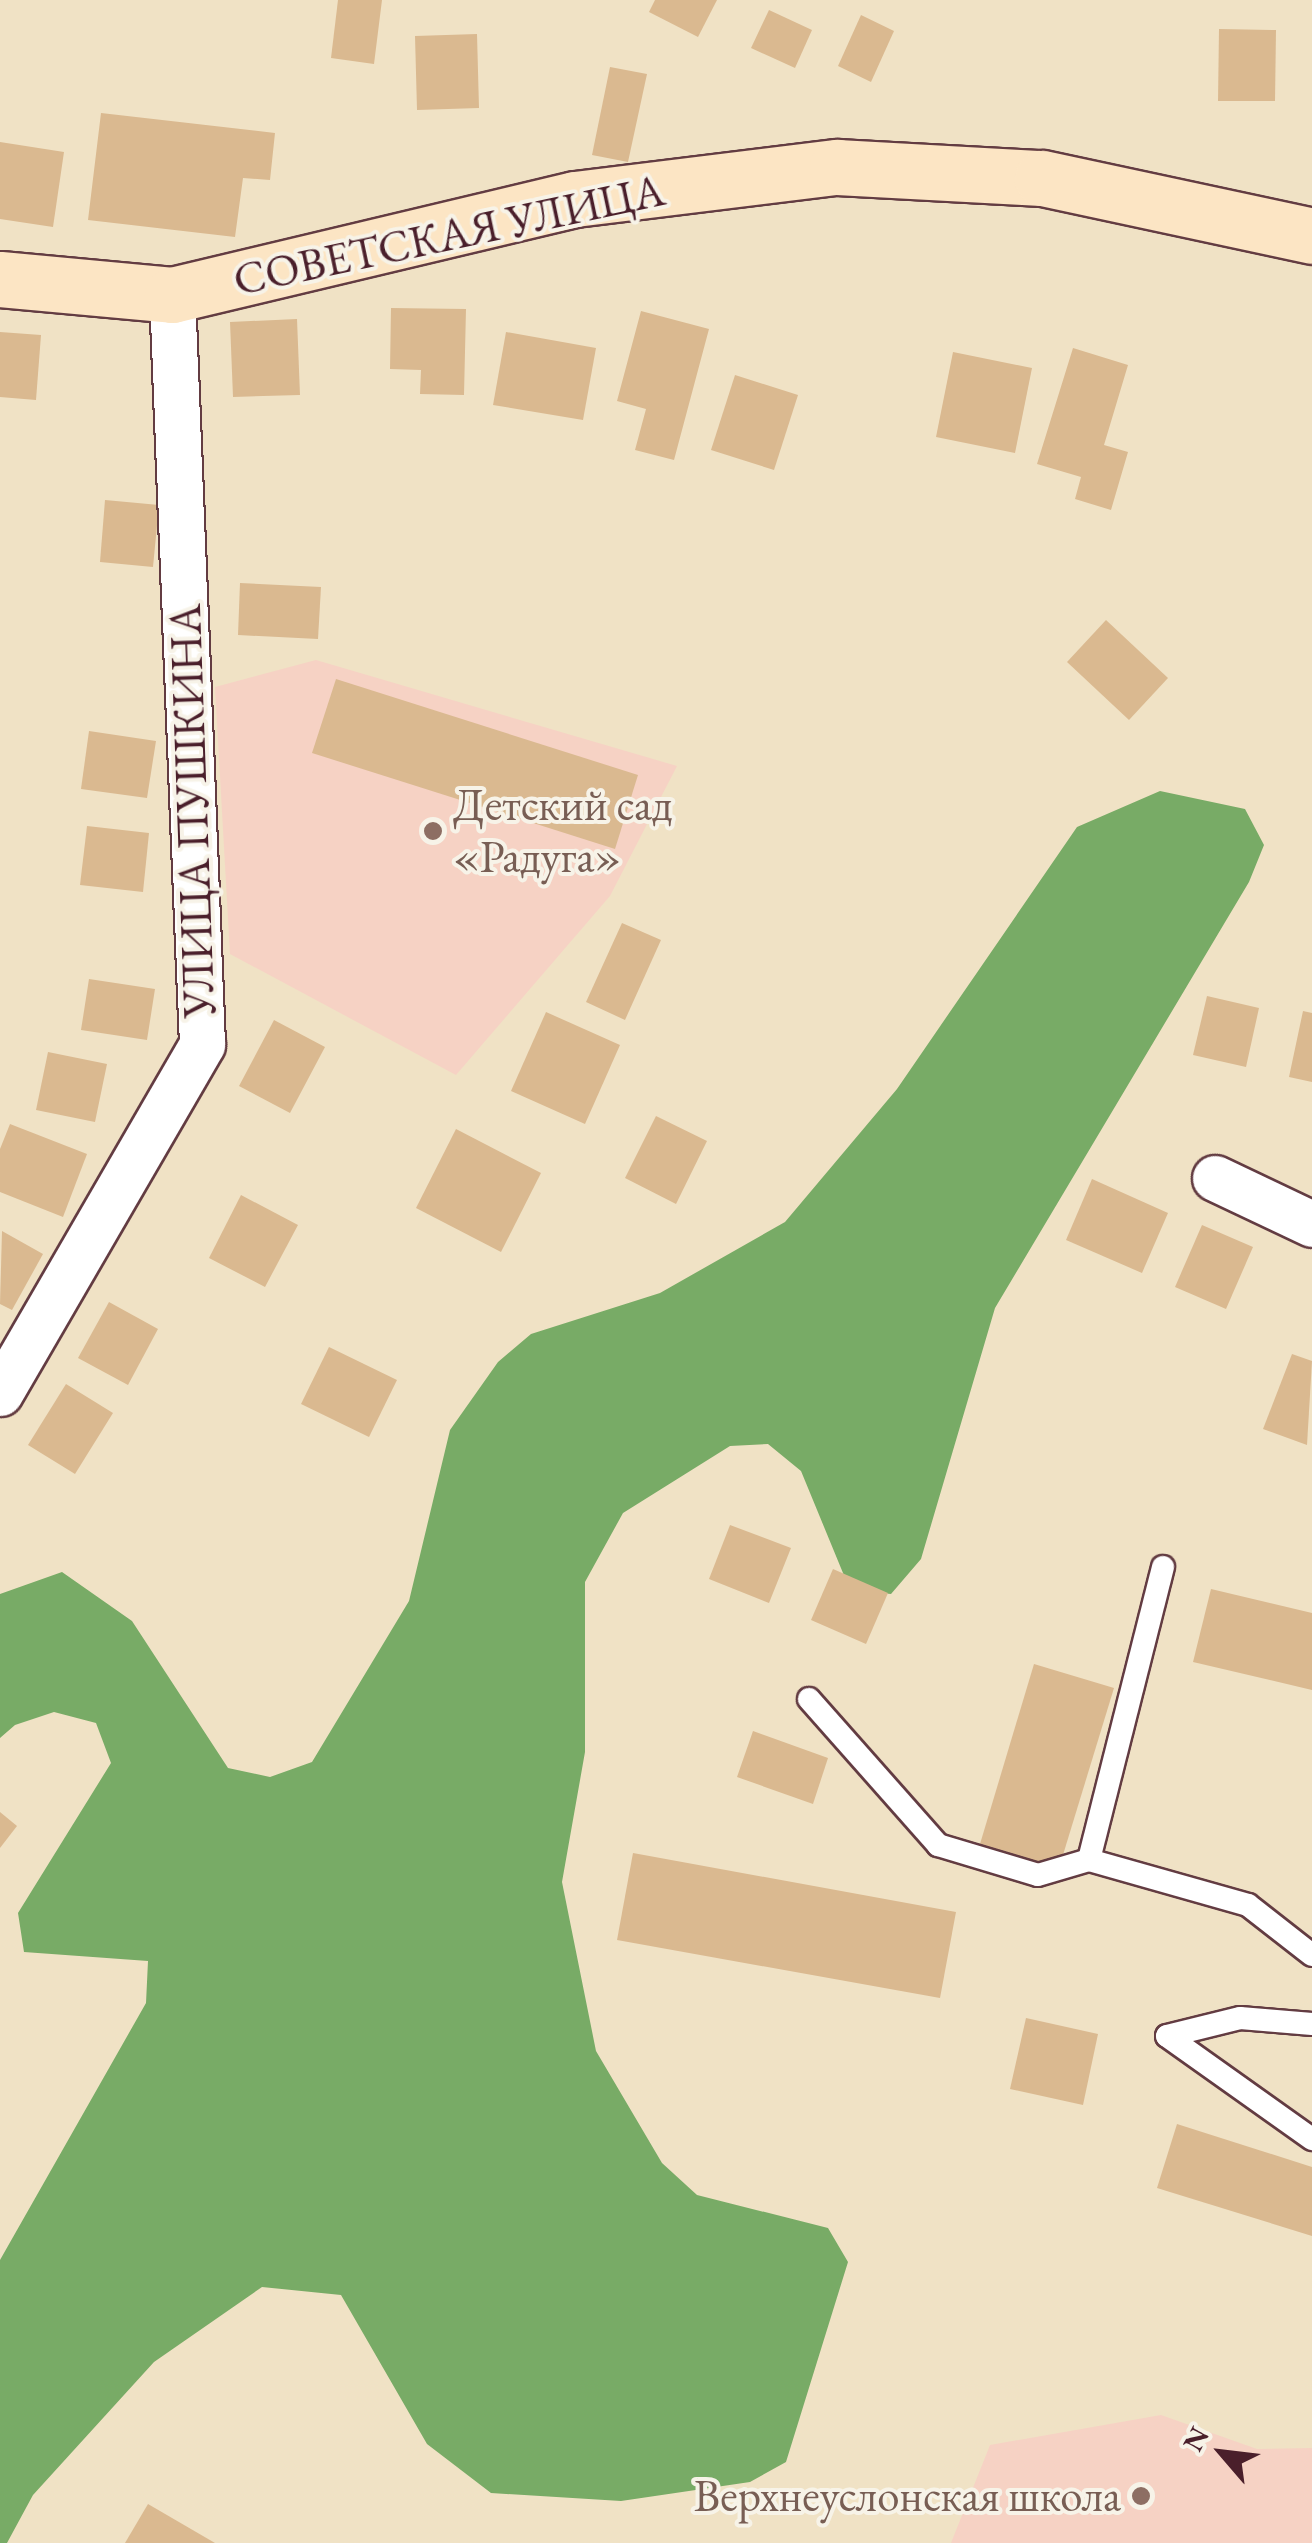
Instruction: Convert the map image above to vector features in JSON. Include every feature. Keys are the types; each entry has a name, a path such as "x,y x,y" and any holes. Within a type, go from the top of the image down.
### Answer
{"street":[{"name":"СОВЕТСКАЯ УЛИЦА","path":"0,279 172,295 575,198 837,166 1042,178 1312,236"},
{"name":"УЛИЦА ПУШКИНА","path":"0,1394 202,1044 172,295"},
{"path":"1215,1178 1312,1224"}],"lane":[{"path":"1089,1860 1163,1567"},
{"path":"809,1699 938,1845 1038,1875 1089,1860 1248,1905 1312,1955"},
{"path":"1312,2024 1240,2018 1167,2036 1312,2138"}],"shaded area":[{"name":"Детский сад «Радуга»","path":"316,660 677,766 610,896 456,1075 230,954 215,687"},
{"name":"Верхнеуслонская школа","path":"1161,2415 1257,2449 1312,2448 1312,2543 951,2543 990,2445"}],"green space":[{"path":"1160,791 1245,809 1264,845 1249,882 995,1308 921,1559 891,1594 850,1590 801,1471 768,1444 730,1446 623,1513 585,1582 585,1752 562,1882 596,2051 662,2163 697,2195 828,2228 848,2262 786,2462 750,2482 621,2501 491,2493 427,2444 341,2295 262,2287 154,2362 33,2495 7,2543 0,2543 0,2260 146,2003 148,1961 24,1952 18,1913 111,1763 96,1723 54,1712 15,1725 0,1738 0,1594 62,1572 132,1621 228,1768 270,1777 312,1762 409,1601 450,1430 498,1362 531,1334 660,1293 785,1222 897,1089 1077,827"}],"building":[{"path":"338,0 382,0 374,64 331,58"},
{"path":"655,0 717,0 698,37 649,12"},
{"path":"769,10 812,30 795,68 751,48"},
{"path":"861,15 894,31 871,82 838,66"},
{"path":"1219,29 1276,30 1275,101 1218,101"},
{"path":"477,34 479,108 417,110 415,36"},
{"path":"610,67 647,74 628,162 592,155"},
{"path":"101,113 275,133 270,180 243,178 235,237 88,220"},
{"path":"0,142 64,152 53,227 0,219"},
{"path":"391,308 466,309 464,395 420,394 421,370 390,369"},
{"path":"641,311 709,329 674,460 635,450 646,409 617,401"},
{"path":"297,319 300,395 233,397 230,322"},
{"path":"0,332 41,335 36,400 0,397"},
{"path":"506,332 596,348 583,420 493,405"},
{"path":"1073,348 1128,365 1104,445 1128,452 1111,510 1075,499 1081,477 1037,464"},
{"path":"953,352 1032,368 1015,453 936,437"},
{"path":"735,375 798,395 774,470 711,450"},
{"path":"105,500 159,505 153,567 100,562"},
{"path":"240,583 321,587 318,639 238,635"},
{"path":"1106,620 1168,678 1129,720 1067,662"},
{"path":"336,679 638,775 615,849 312,753"},
{"path":"89,731 156,741 147,798 81,789"},
{"path":"87,826 149,833 143,892 80,885"},
{"path":"622,923 661,940 625,1020 586,1002"},
{"path":"89,979 155,989 147,1040 81,1030"},
{"path":"1207,996 1259,1008 1246,1067 1193,1055"},
{"path":"1303,1011 1312,1013 1312,1082 1289,1077"},
{"path":"546,1012 620,1045 585,1124 511,1091"},
{"path":"274,1020 325,1047 290,1113 239,1086"},
{"path":"48,1052 107,1064 95,1122 36,1110"},
{"path":"656,1116 707,1141 676,1204 625,1178"},
{"path":"10,1124 87,1154 63,1217 0,1192 0,1149"},
{"path":"456,1129 541,1173 501,1252 416,1208"},
{"path":"1092,1179 1168,1213 1142,1273 1066,1240"},
{"path":"241,1195 298,1225 265,1287 209,1258"},
{"path":"1202,1225 1253,1247 1226,1309 1175,1287"},
{"path":"2,1231 43,1254 12,1310 0,1304"},
{"path":"109,1302 158,1329 128,1385 78,1358"},
{"path":"329,1347 397,1380 369,1437 301,1404"},
{"path":"1292,1354 1312,1361 1307,1445 1263,1429"},
{"path":"66,1384 113,1413 75,1474 28,1445"},
{"path":"730,1525 791,1548 769,1603 709,1579"},
{"path":"833,1569 888,1593 866,1644 811,1620"},
{"path":"1211,1589 1312,1613 1312,1690 1193,1662"},
{"path":"1034,1664 1114,1688 1059,1868 980,1844"},
{"path":"753,1731 828,1758 813,1804 737,1777"},
{"path":"0,1812 17,1826 0,1848"},
{"path":"633,1853 956,1912 940,1998 617,1940"},
{"path":"1026,2018 1098,2034 1083,2105 1010,2089"},
{"path":"1177,2124 1312,2167 1312,2236 1157,2188"},
{"path":"148,2504 215,2543 125,2543"}],"place":[{"name":"Детский сад «Радуга»","path":"433,831"},
{"name":"Верхнеуслонская школа","path":"1141,2496"}]}
